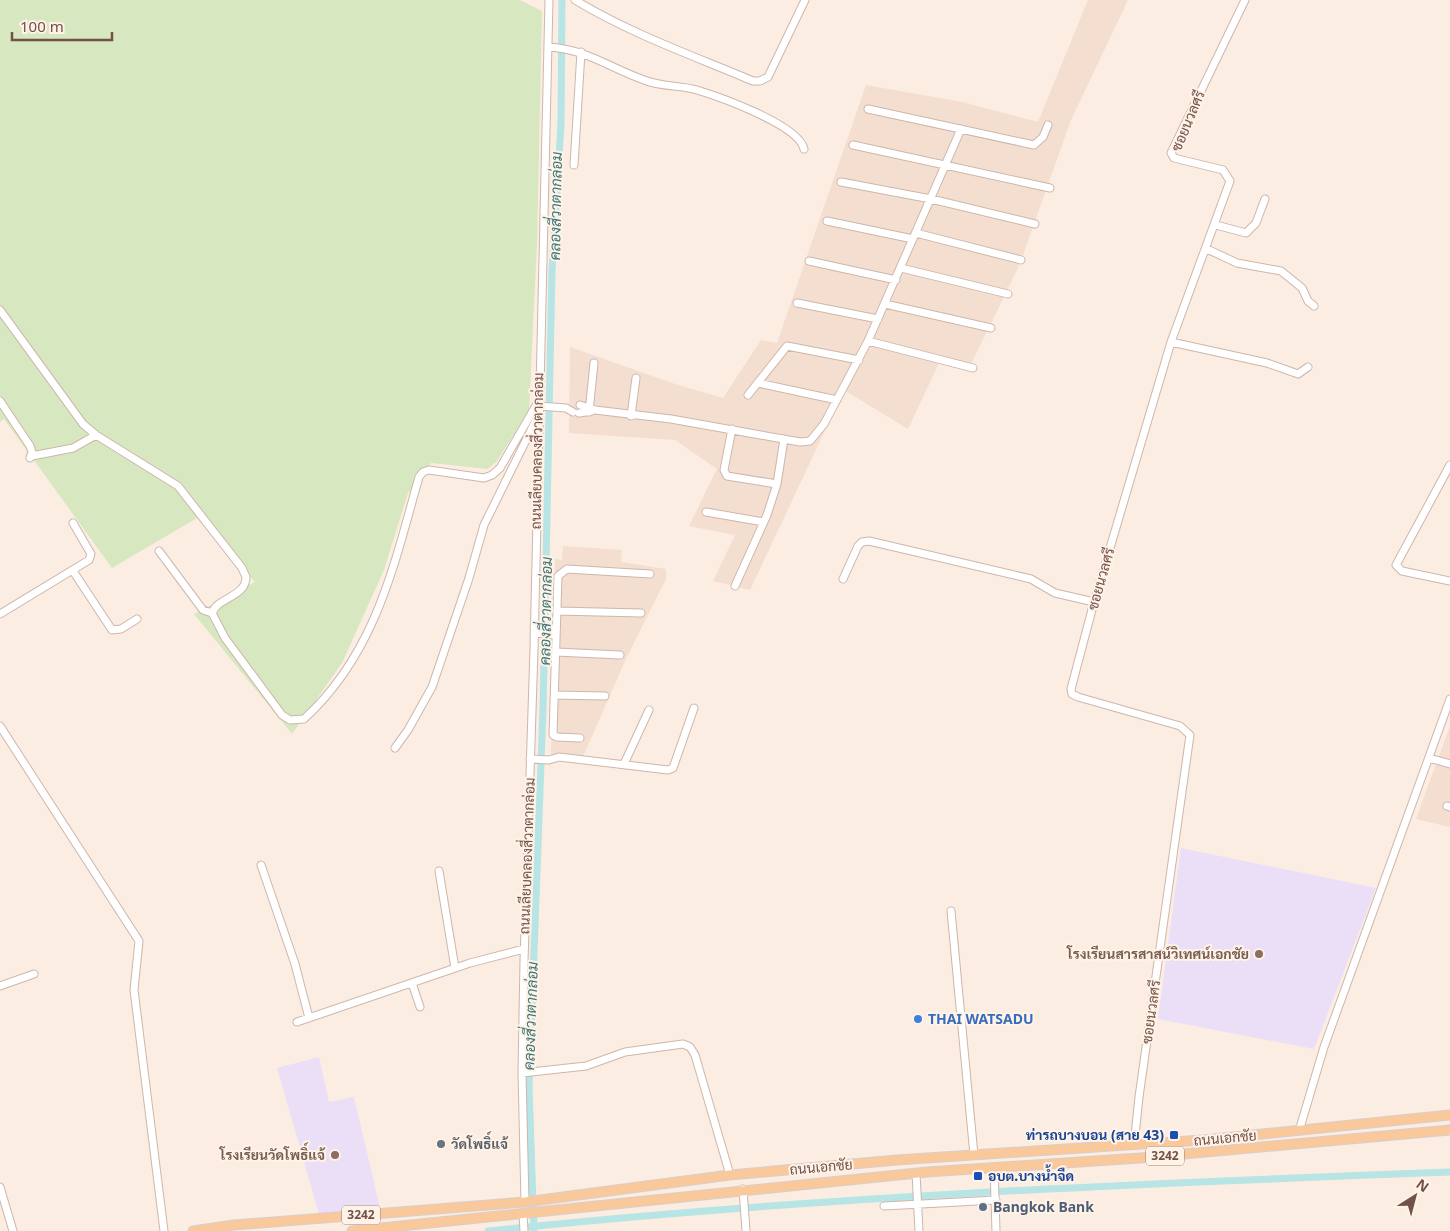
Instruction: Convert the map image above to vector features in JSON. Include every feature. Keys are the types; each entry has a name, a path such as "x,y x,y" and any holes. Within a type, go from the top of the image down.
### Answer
{"main road":[{"name":"ถนนเอกชัย","path":"193,1231 234,1225 527,1201 730,1175 879,1161 1134,1145 1299,1131 1450,1115"},
{"name":"ถนนเอกชัย","path":"352,1231 430,1228 552,1210 744,1193 880,1176 1204,1153 1450,1130"},
{"path":"879,1161 880,1176"}],"street":[{"name":"ถนนเลียบคลองสี่วาตากล่อม","path":"527,1201 524,949 533,759 538,404 548,0"},
{"path":"575,0 607,18 753,81 760,82 768,77 805,0"},
{"name":"ซอยนวลศรี","path":"1134,1145 1139,1097 1190,734 1180,726 1072,694 1071,689 1094,602 1171,342 1207,249 1230,181 1228,174 1223,170 1181,162 1174,158 1171,153 1245,0"},
{"path":"548,47 581,52 646,81 695,89 782,126 793,133 803,144 804,149"},
{"path":"574,165 581,52"},
{"path":"868,109 1034,145 1043,138 1048,125"},
{"path":"159,551 204,610 212,613 225,638 282,715 290,720 304,719 337,682 366,637 379,610 390,580 419,477 423,472 429,470 484,478 492,475 500,468 538,404 631,416 671,419 784,439 810,441 824,424 859,360 886,304 960,129"},
{"path":"853,145 1050,188"},
{"path":"840,182 931,199 1035,224"},
{"path":"1216,224 1240,232 1251,230 1256,223 1265,199"},
{"path":"827,221 915,236 1021,260"},
{"path":"1207,249 1237,263 1280,271 1289,280 1302,288 1308,301 1314,306"},
{"path":"809,261 896,280"},
{"path":"901,268 1008,294"},
{"path":"796,303 878,319"},
{"path":"886,304 991,328"},
{"path":"0,310 83,424 96,435 178,486 242,568 246,577 242,590 214,607 212,613"},
{"path":"868,341 974,368"},
{"path":"1171,342 1267,363 1298,374 1308,367"},
{"path":"748,395 788,346 859,360"},
{"path":"591,410 594,363"},
{"path":"631,416 636,378"},
{"path":"758,383 837,400"},
{"path":"0,401 30,446 31,457 73,448 96,435"},
{"path":"395,748 408,730 432,687 469,578 484,525 538,417"},
{"path":"732,429 724,470 727,476 777,484"},
{"path":"735,586 764,522 777,484 784,439"},
{"path":"1450,465 1396,565 1402,571 1450,581"},
{"path":"706,512 764,522"},
{"path":"0,614 89,560 91,554 73,522"},
{"path":"843,579 858,546 862,542 869,541 1031,579 1055,593 1094,602"},
{"path":"580,738 557,737 553,735 556,652 553,632 557,611 558,576 566,569 650,574"},
{"path":"73,571 112,630 120,629 137,619"},
{"path":"557,611 641,614"},
{"path":"536,630 553,632"},
{"path":"556,652 620,655"},
{"path":"555,695 605,696"},
{"path":"1299,1131 1324,1047 1450,700"},
{"path":"533,759 549,760 559,757 673,768 694,708"},
{"path":"624,764 649,710"},
{"path":"0,726 139,941 134,990 164,1231"},
{"path":"1429,758 1450,764"},
{"path":"261,865 295,964 309,1018"},
{"path":"439,871 455,968"},
{"path":"951,911 974,1155"},
{"path":"297,1022 455,968 524,949"},
{"path":"0,986 34,974"},
{"path":"412,983 420,1007"},
{"path":"524,1072 586,1066 625,1052 683,1044 690,1047 695,1055 730,1175"},
{"path":"994,1167 996,1231"},
{"path":"916,1173 919,1231"},
{"path":"0,1187 13,1231"},
{"path":"744,1193 746,1231"},
{"path":"884,1206 918,1202 996,1198"},
{"path":"524,1230 526,1215"}],"shaded area":[{"path":"1088,0 1128,0 1071,120 1019,266 968,370 940,361 908,429 844,390 750,590 713,581 735,535 689,526 717,469 675,440 569,433 570,347 675,384 723,398 761,340 777,343 866,85 962,102 1038,122"},
{"path":"563,546 622,550 621,562 666,569 666,579 625,661 582,759 551,754 555,559 562,560"},
{"path":"1450,726 1450,827 1416,819"},
{"name":"โรงเรียนสารสาสน์วิเทศน์เอกชัย","path":"1181,848 1376,888 1314,1049 1158,1019"},
{"name":"โรงเรียนวัดโพธิ์แจ้","path":"319,1057 329,1102 354,1097 380,1208 319,1214 277,1068"}],"green space":[{"path":"0,0 520,0 542,11 537,244 529,410 497,461 488,469 431,463 408,493 384,570 342,663 292,734 194,614 255,582 197,518 112,568 4,419 0,422"}],"waterway":[{"name":"คลองสี่วาตากล่อม","path":"534,1231 529,1088 543,709 552,270 561,124 562,0"},
{"path":"488,1231 728,1209 969,1193 1450,1172"}],"place":[{"name":"โรงเรียนสารสาสน์วิเทศน์เอกชัย","path":"1259,954"},
{"name":"THAI WATSADU","path":"918,1019"},
{"name":"ท่ารถบางบอน (สาย 43)","path":"1174,1135"},
{"name":"วัดโพธิ์แจ้","path":"441,1144"},
{"name":"โรงเรียนวัดโพธิ์แจ้","path":"335,1155"},
{"name":"อบต.บางน้ำจืด","path":"978,1176"},
{"name":"Bangkok Bank","path":"983,1207"}]}
